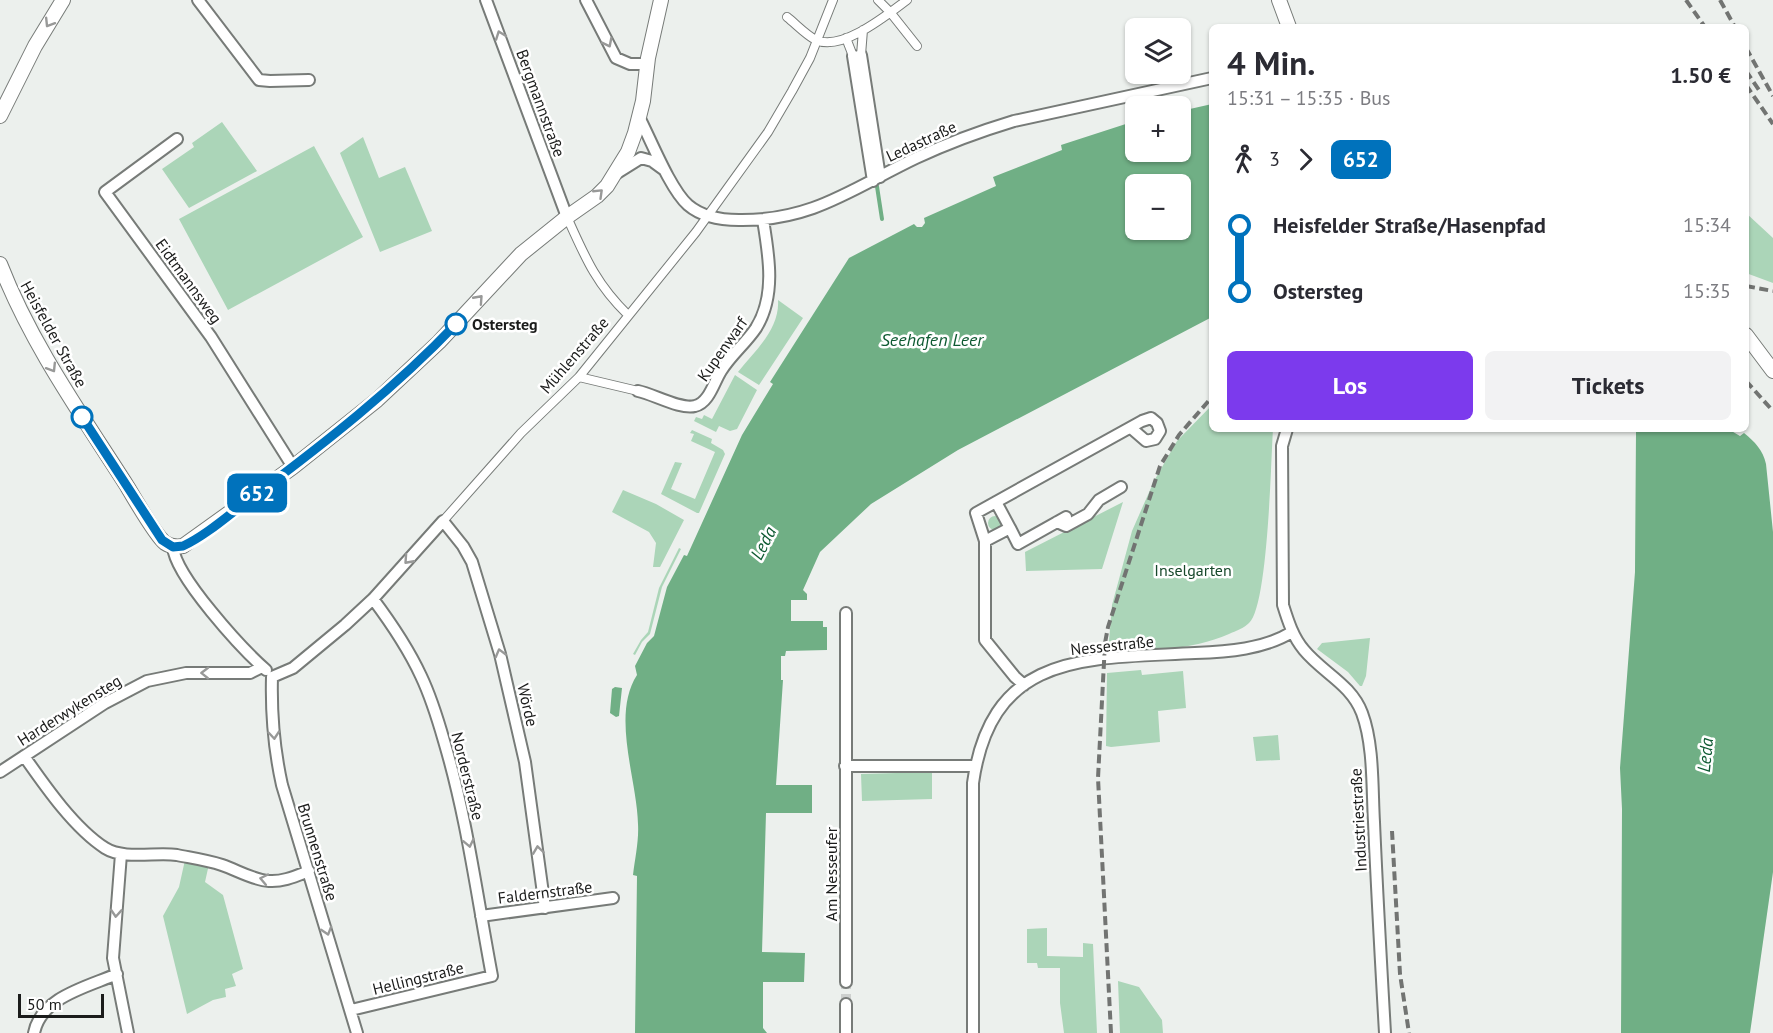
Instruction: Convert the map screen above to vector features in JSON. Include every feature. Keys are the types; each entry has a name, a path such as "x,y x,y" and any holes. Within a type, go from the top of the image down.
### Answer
{"main road":[{"path":"0,116 35,46 63,0"},
{"path":"173,547 183,546 190,542 293,467 377,400 416,365 515,260 567,217 597,196 615,175 635,134 661,0"},
{"path":"1279,0 1288,24"},
{"name":"Heisfelder Straße","path":"0,264 20,310 48,362 159,537 173,547"},
{"path":"1749,339 1773,372"}],"street":[{"path":"198,0 259,80 309,80"},
{"name":"Bergmannstraße","path":"486,0 567,217"},
{"path":"586,0 616,58 630,64 647,64"},
{"name":"Mühlenstraße","path":"272,676 293,668 345,625 373,598 521,433 579,377 652,288 768,132 810,58 833,0"},
{"path":"878,0 917,46"},
{"path":"787,17 817,40 833,42 863,30 907,0"},
{"path":"863,30 857,55 876,179"},
{"path":"846,38 857,55"},
{"name":"Ledastraße","path":"639,117 673,185 687,204 707,216 728,220 763,220 794,215 825,205 932,151 1004,124 1209,79"},
{"name":"Eidtmannsweg","path":"177,139 105,192 211,337 293,467"},
{"path":"615,175 641,158 652,161 667,171"},
{"path":"567,217 595,277 628,315"},
{"name":"Kupenwarf","path":"579,377 638,391 685,407 698,405 706,399 725,365 756,327 766,305 769,279 763,220"},
{"path":"1024,685 984,640 985,541 976,513 1131,428"},
{"path":"1286,432 1282,446 1282,573 1283,604 1292,632"},
{"path":"996,502 1018,544 1061,520 1066,526 1088,514 1099,500 1121,487"},
{"name":"Wörde","path":"443,521 463,546 472,562 500,654 525,762 545,908"},
{"path":"985,541 1010,528"},
{"name":"Heisfelder Straße","path":"173,547 174,557 193,586 217,617 272,676"},
{"name":"Norderstraße","path":"373,598 397,631 423,679 439,725 462,810 492,976"},
{"name":"Am Nesseufer","path":"846,613 846,982"},
{"name":"Nessestraße","path":"973,1033 973,783 980,745 989,724 1006,700 1024,685 1057,667 1073,662 1244,649 1285,637 1292,632"},
{"name":"Industriestraße","path":"1292,632 1305,652 1354,696 1366,726 1385,1033"},
{"name":"Harderwykensteg","path":"0,772 105,703 147,681 186,673 250,673 262,667"},
{"name":"Brunnenstraße","path":"272,676 271,702 275,754 282,785 357,1033"},
{"path":"24,756 54,797 77,821 106,848 121,855 142,853 175,855 220,864 266,881 281,881 309,872"},
{"path":"845,766 975,766"},
{"path":"121,855 112,958 128,1033"},
{"name":"Faldernstraße","path":"481,916 613,898"},
{"path":"34,1033 36,1021 57,1001 117,974"},
{"name":"Hellingstraße","path":"351,1010 492,976"},
{"path":"846,1004 846,1033"}],"green space":[{"path":"222,122 257,171 189,208 162,169 194,147 192,143"},
{"path":"363,137 379,178 405,167 432,231 380,252 340,153"},
{"path":"314,146 363,237 228,310 179,219"},
{"path":"1749,216 1773,238 1773,283 1749,274"},
{"path":"778,300 803,318 759,385 738,372 771,330 778,311"},
{"path":"735,375 757,390 737,429 730,431 719,426 716,432 694,421 696,417 702,419 704,415 712,419"},
{"name":"Inselgarten","path":"1209,408 1209,432 1273,432 1264,563 1255,611 1245,626 1214,640 1169,649 1108,653 1112,605 1132,531 1154,481 1177,441"},
{"path":"692,430 712,439 711,443 723,450 725,454 699,513 661,494 675,462 682,463 671,489 695,499 715,452 691,441 694,434 690,433"},
{"path":"623,490 656,504 684,520 660,567 653,567 656,543 649,532 612,512"},
{"path":"1123,502 1102,569 1026,571 1025,552"},
{"path":"995,516 1000,518 1002,523 1000,528 995,530 990,528 988,523 990,518"},
{"path":"679,548 681,549 662,587 650,634 642,642 635,655 633,654 648,632 659,588"},
{"path":"1370,638 1366,676 1362,686 1348,672 1317,649 1322,643"},
{"path":"1141,670 1142,675 1183,671 1186,708 1158,711 1160,742 1106,746 1107,673"},
{"path":"1278,735 1280,760 1256,761 1253,737"},
{"path":"932,772 932,799 862,801 861,774"},
{"path":"185,860 209,864 205,882 223,895 243,969 232,974 236,986 225,989 226,997 213,1000 187,1014 163,916 179,887"},
{"path":"1047,928 1047,956 1083,957 1083,943 1093,944 1097,1033 1064,1033 1060,1003 1060,968 1038,968 1037,963 1027,963 1027,929"},
{"path":"1118,981 1139,987 1162,1020 1163,1033 1120,1033"}],"water":[{"name":"Seehafen Leer","path":"1209,105 1209,319 958,450 871,504 820,552 803,590 807,594 807,600 791,600 791,621 823,621 823,627 827,627 827,650 786,651 785,656 781,656 781,680 783,680 776,785 812,785 812,813 766,813 762,952 805,953 804,982 763,982 763,1028 767,1033 635,1033 637,876 633,875 638,830 637,806 627,748 626,709 637,675 635,666 647,643 654,636 667,587 684,555 687,556 742,435 773,384 770,382 849,258 914,224 922,227 925,223 924,218 996,186 993,177 1062,150 1061,145 1125,124 1125,162 1191,162 1191,109"},
{"name":"Leda","path":"1636,432 1733,432 1740,436 1744,433 1758,447 1766,464 1773,532 1773,872 1750,1033 1621,1033 1622,809 1620,768 1635,572"},
{"path":"622,688 619,716 616,717 610,713 612,689"}],"waterway":[{"path":"876,180 882,219"}],"tunnel":[{"path":"846,982 846,1004"}],"railway":[{"path":"1686,0 1703,24"},
{"path":"1720,0 1733,24"},
{"path":"1749,53 1773,96"},
{"path":"1749,75 1759,90"},
{"path":"1749,89 1773,124"},
{"path":"1749,287 1773,291"},
{"path":"1749,384 1773,411"},
{"path":"1111,1033 1098,778 1105,643 1108,627 1160,466 1179,435 1209,400"},
{"path":"1392,831 1400,974 1409,1033"}],"bus line":[{"name":"652","path":"82,417 162,540 173,547 179,547 190,542 335,434 416,365 456,324"}],"place":[{"name":"Ostersteg","path":"456,324"}]}
